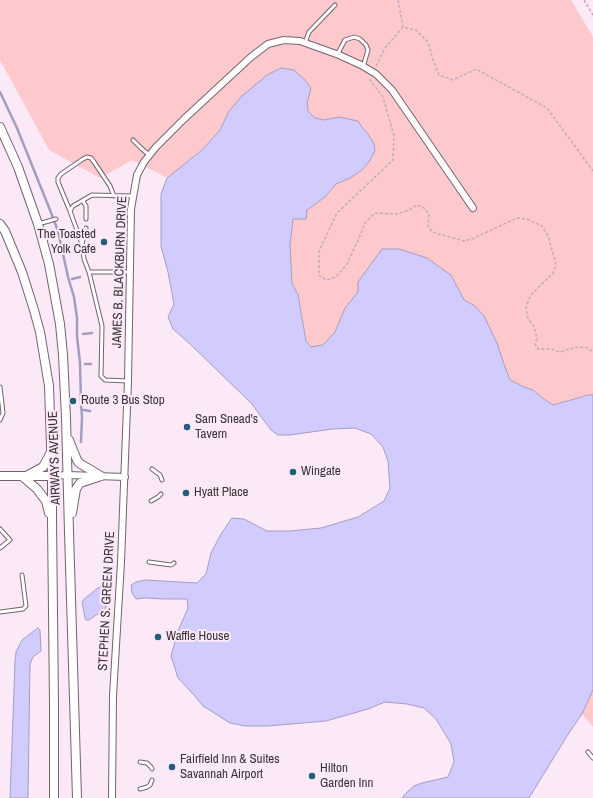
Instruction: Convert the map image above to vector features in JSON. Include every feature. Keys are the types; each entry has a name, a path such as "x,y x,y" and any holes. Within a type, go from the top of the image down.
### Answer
{"main road":[{"name":"AIRWAYS AVENUE","path":"0,127 18,167 38,224 49,264 60,324 67,435 77,798"},
{"name":"AIRWAYS AVENUE","path":"0,224 5,231 22,272 34,310 40,332 49,386 52,476 54,798"},
{"path":"67,435 79,463 101,476"},
{"path":"23,477 43,467 51,451"},
{"path":"0,476 52,476"},
{"path":"69,532 76,489 80,483 101,476"},
{"path":"23,477 37,489 46,501 52,520"}],"street":[{"name":"JAMES B. BLACKBURN DRIVE","path":"124,477 128,381 131,209 137,175 149,155 189,114 268,44 284,40 300,41 337,55 376,74 392,90 473,208"},
{"path":"52,476 68,475 124,477"},
{"name":"STEPHEN S. GREEN DRIVE","path":"112,798 113,696 121,562 124,477"}],"lane":[{"path":"305,43 309,32 335,5"},
{"path":"337,55 345,40 354,37 360,39 366,45 368,50 363,67"},
{"path":"134,140 149,155"},
{"path":"114,196 110,186 91,158 87,157 83,159 61,174 58,178 58,182 82,244 84,259 89,272 102,326 101,376 105,380 128,381"},
{"path":"70,211 73,206 92,195 133,196"},
{"path":"83,201 86,206 86,219"},
{"path":"38,224 56,220"},
{"path":"82,244 86,228"},
{"path":"89,272 130,272"},
{"path":"0,387 3,414 0,420"},
{"path":"152,469 160,475 162,480"},
{"path":"151,501 161,494"},
{"path":"0,530 10,540 0,548"},
{"path":"149,562 171,565 174,564"},
{"path":"0,612 23,609 26,606 22,575"},
{"path":"588,752 593,758"},
{"path":"140,762 147,763 152,769"},
{"path":"140,789 150,785 152,780"}],"path":[{"path":"398,0 403,27"},
{"path":"584,0 593,15"},
{"path":"403,27 385,48 370,80 383,97 394,136 393,160 337,213 319,251 319,275 326,280 336,277 347,264 365,223 375,213 397,214 409,210 417,205 424,208 429,214 428,226 432,232 464,241 472,239 518,218 527,219 542,226 548,236 556,264 553,273 530,296 526,308 528,318 534,327 537,338 535,344 538,349 552,349 560,352 577,347 588,348 593,352"},
{"path":"403,27 416,30 428,42 439,75 453,80 476,69 547,108 593,171"}],"shaded area":[{"path":"0,0 571,0 593,37 593,395 587,395 553,405 533,390 510,380 497,343 484,316 475,306 464,300 451,275 358,292 345,308 335,332 323,346 311,347 306,341 298,296 292,283 290,245 293,219 325,197 336,184 350,178 362,170 369,162 368,134 358,121 339,117 325,120 316,118 308,111 307,103 311,88 294,70 229,111 220,130 202,150 167,178 132,160 100,178 49,150 0,60"},
{"path":"281,68 294,70 311,88 307,103 308,111 315,118 325,120 339,117 358,121 374,144 375,151 369,162 362,170 350,178 336,184 325,197 307,210 306,219 293,219 290,245 292,283 298,295 306,341 311,347 323,345 335,332 345,308 358,292 358,282 382,249 399,249 427,258 451,275 464,300 475,306 484,316 497,343 510,380 533,390 553,405 588,395 593,395 593,690 582,714 529,798 402,798 414,786 448,777 454,762 451,744 436,719 424,708 407,704 385,702 368,709 326,721 268,726 245,726 230,723 203,706 178,678 171,656 178,631 188,608 187,599 136,599 132,593 131,585 145,580 197,583 206,574 211,553 221,534 232,518 244,519 267,531 290,531 321,528 358,517 384,501 390,488 388,461 383,447 371,434 355,428 278,435 271,430 251,403 173,329 168,317 174,304 161,246 161,194 167,178 202,150 220,130 229,111 242,96 267,75"},
{"path":"101,587 104,589 107,605 105,609 89,620 86,620 82,602"},
{"path":"38,628 40,630 41,651 33,657 30,664 28,798 10,798 16,652 22,640"},
{"path":"593,690 593,727 582,714"}],"waterway":[{"path":"0,92 17,128 58,231 74,297 80,363 82,417 81,442"},
{"path":"72,279 80,277"},
{"path":"83,334 92,333"},
{"path":"85,364 91,364"},
{"path":"84,410 90,411"}],"place":[{"name":"The Toasted Yolk Cafe","path":"104,242"},
{"name":"Route 3 Bus Stop","path":"73,401"},
{"name":"Sam Snead's Tavern","path":"187,427"},
{"name":"Wingate","path":"293,472"},
{"name":"Hyatt Place","path":"186,493"},
{"name":"Waffle House","path":"158,637"},
{"name":"Fairfield Inn & Suites Savannah Airport","path":"172,767"},
{"name":"Hilton Garden Inn","path":"312,776"}]}
